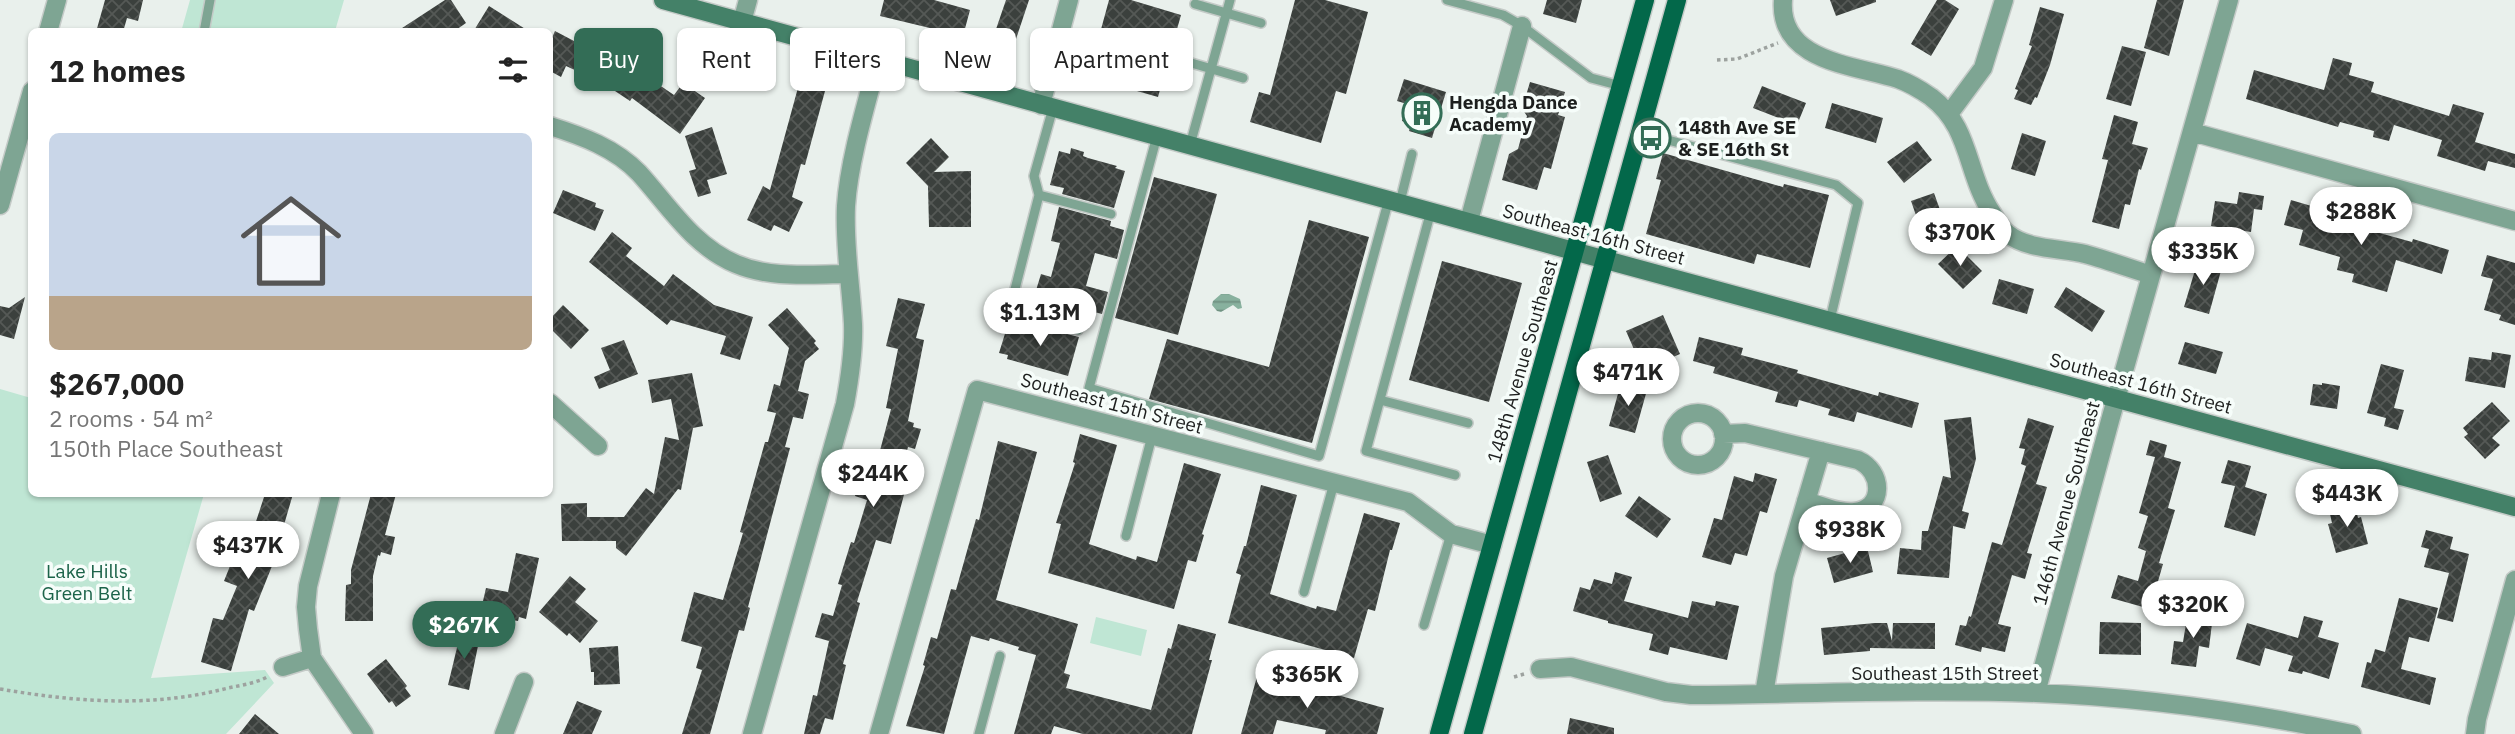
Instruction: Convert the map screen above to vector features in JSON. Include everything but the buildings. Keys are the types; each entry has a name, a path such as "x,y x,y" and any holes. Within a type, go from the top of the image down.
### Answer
{"main road":[{"name":"148th Avenue Southeast","path":"1439,734 1645,0"},
{"path":"1473,734 1677,0"},
{"path":"1450,699 1453,734"}],"street":[{"path":"49,28 57,0"},
{"name":"Southeast 16th Street","path":"663,0 790,36"},
{"path":"742,23 748,0"},
{"path":"1047,106 1069,0"},
{"path":"1783,0 1782,13 1789,29 1803,48 1838,63 1900,80 1931,98 1949,114 1964,139 1977,187 1987,206 2008,234 2021,241 2083,254 2151,275"},
{"path":"1949,114 1983,68 2004,0"},
{"name":"146th Avenue Southeast","path":"2036,693 2229,0"},
{"path":"1469,221 1522,26"},
{"name":"Southeast 16th Street","path":"905,68 2515,506"},
{"path":"752,734 845,404 851,374 853,324 846,209 848,184 870,91"},
{"path":"0,205 28,105"},
{"path":"553,127 603,146 637,171 693,236 735,264 778,274 848,274"},
{"path":"2192,132 2515,220"},
{"name":"Southeast 15th Street","path":"879,734 977,390 1408,502 1451,534 1492,545"},
{"path":"553,406 598,446"},
{"path":"1723,434 1745,433 1821,451 1867,464 1876,477 1877,494 1867,507 1852,513 1806,501"},
{"path":"1764,694 1784,576 1821,451"},
{"path":"330,497 308,586 306,607 312,658 364,734"},
{"path":"2475,734 2515,580"},
{"path":"283,667 312,658"},
{"name":"Southeast 15th Street","path":"1540,669 1571,667 1666,692 1691,695 2036,693 2203,708 2270,717 2352,734"},
{"path":"504,734 524,682"}],"lane":[{"path":"205,28 211,0"},
{"path":"1190,145 1230,0"},
{"path":"1447,0 1503,15 1522,26 1591,78 1621,86"},
{"path":"1195,4 1261,23"},
{"path":"1193,64 1243,78"},
{"path":"1047,106 1034,176 1039,195 1012,301 1017,314 1078,330"},
{"path":"1157,136 1089,388 1319,456 1394,201 1412,154"},
{"path":"1668,140 1836,185 1858,203 1830,320"},
{"path":"1039,195 1111,214"},
{"path":"1431,211 1366,451 1455,475"},
{"path":"1380,400 1468,423"},
{"path":"1126,537 1152,436"},
{"path":"1304,592 1334,483"},
{"path":"1424,625 1451,534"},
{"path":"979,734 1000,656"}],"path":[{"path":"1717,60 1737,59 1776,45 1789,29"},
{"path":"0,688 54,698 120,702 193,697 264,679 283,667"}],"green space":[{"path":"190,0 344,0 336,28 182,28"},
{"name":"Lake Hills Green Belt","path":"0,389 28,397 28,497 203,497 151,678 265,670 274,683 226,734 0,734"},
{"path":"1096,617 1147,630 1141,656 1090,643"}],"shaded area":[{"path":"1221,294 1240,299 1242,308 1238,309 1233,305 1221,312 1217,311 1212,305"}],"place":[{"name":"Hengda Dance Academy","path":"1422,113"},
{"name":"148th Ave SE & SE 16th St","path":"1651,138"}]}
